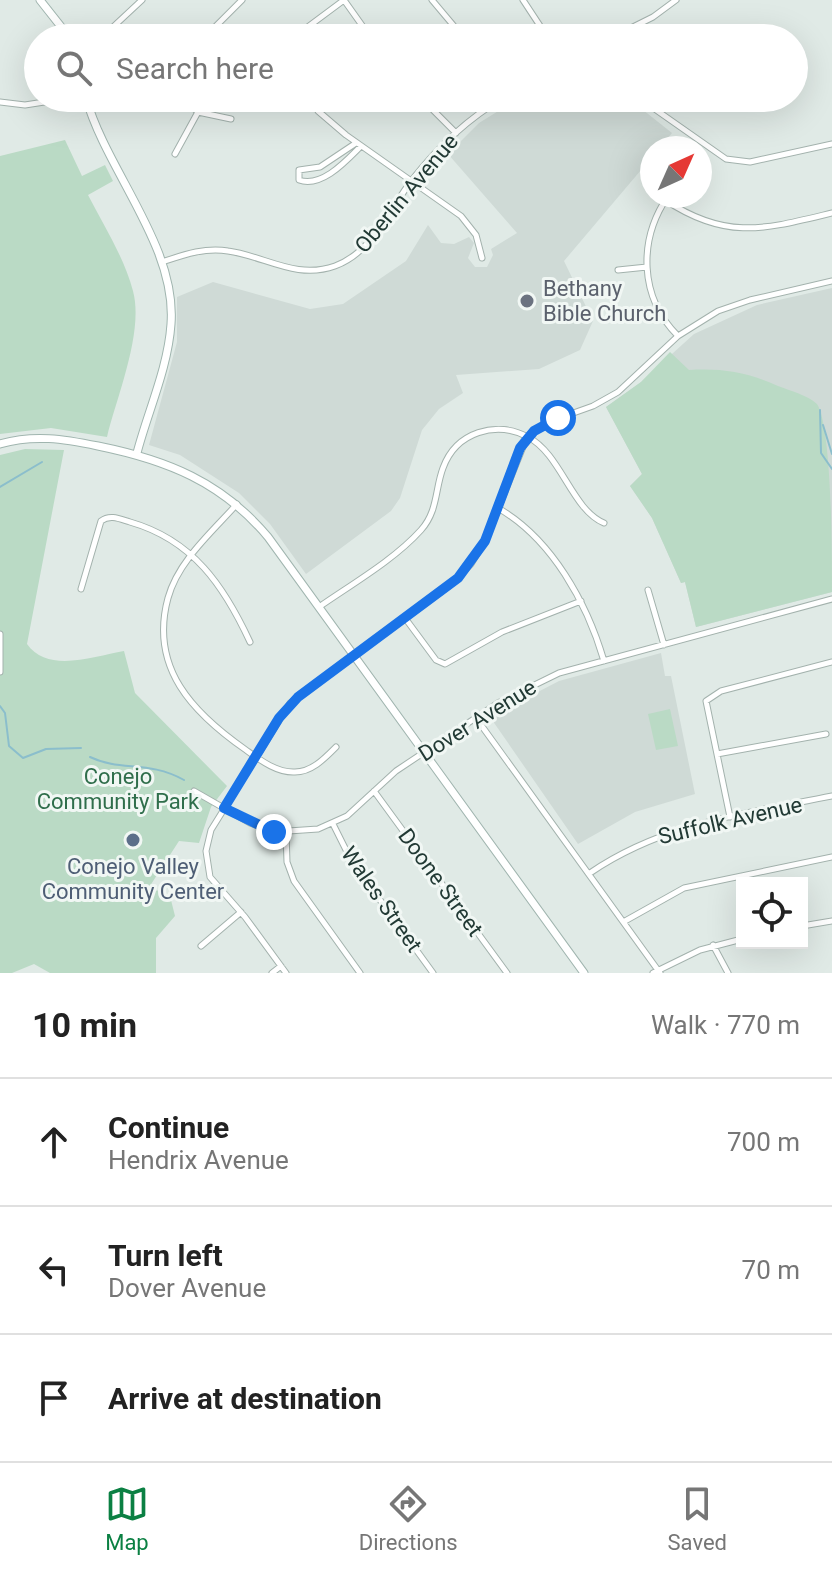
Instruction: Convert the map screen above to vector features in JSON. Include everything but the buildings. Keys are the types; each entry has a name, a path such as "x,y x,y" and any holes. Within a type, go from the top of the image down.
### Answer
{"street":[{"path":"41,0 59,24"},
{"path":"116,24 142,0"},
{"path":"218,24 242,0"},
{"path":"312,24 344,0 361,24"},
{"path":"432,0 452,24"},
{"path":"523,0 539,24"},
{"path":"639,24 676,0"},
{"path":"0,102 24,105"},
{"path":"91,112 102,144 162,262 169,292 171,326 140,454"},
{"path":"175,154 198,112 231,119"},
{"path":"319,112 358,145 470,225 480,245 482,258"},
{"path":"435,112 456,133"},
{"name":"Oberlin Avenue","path":"162,262 192,252 216,250 301,271 336,265 366,245 411,182 456,133 484,112"},
{"path":"656,112 686,136"},
{"path":"712,153 726,159 750,162 832,144"},
{"path":"358,145 329,174 308,181 299,180 299,170 320,167 358,145"},
{"path":"662,208 650,234 647,267 656,305 678,336"},
{"path":"682,208 701,221 734,230 759,230 832,213"},
{"path":"618,270 647,267"},
{"path":"286,973 241,912 217,889 206,863 211,830 290,703 458,578 471,564 527,437 551,421 593,406 618,392 678,336 734,305 832,281"},
{"path":"319,607 403,547 424,527 438,498 442,469 461,441 491,429 527,437 551,459 591,515 604,523"},
{"path":"0,444 48,437 140,454 198,477 237,504 268,537 584,973"},
{"path":"237,504 180,572 167,599 163,630 172,675 187,701 270,766 293,773 314,766 336,747"},
{"path":"498,508 528,529 581,601 592,622 604,661"},
{"path":"81,589 99,524 106,517 160,533 193,555 224,590 250,642"},
{"path":"648,590 664,645"},
{"name":"Dover Avenue","path":"194,791 250,823 286,833 303,833 333,824 423,752 531,684 832,599"},
{"path":"405,618 436,660 445,664 502,632 581,601"},
{"path":"0,634 0,672"},
{"path":"730,817 707,711 708,698 721,691 832,662"},
{"path":"476,718 625,921 657,972 713,945 736,940"},
{"path":"717,754 826,734"},
{"name":"Doone Street","path":"374,791 507,973"},
{"name":"Suffolk Avenue","path":"590,873 631,847 658,835 832,796"},
{"name":"Wales Street","path":"333,824 351,860 433,973"},
{"path":"286,833 287,862 294,881 360,973"},
{"path":"625,921 684,888 832,857"},
{"path":"201,946 241,912"},
{"path":"808,925 832,921"},
{"path":"713,945 728,973"},
{"path":"272,973 281,966"}],"shaded area":[{"path":"497,112 646,112 672,133 670,136 640,136 640,171 564,261 593,321 580,350 539,369 456,375 463,393 439,409 422,430 400,498 391,511 306,574 270,524 239,493 180,455 149,445 177,342 177,297 213,282 310,309 343,304 406,261 428,225 441,243 454,244 469,237 474,243 468,258 475,267 487,267 493,255 491,249 517,233 448,154 479,123"},
{"path":"832,288 832,592 696,627 685,582 681,583 652,518 630,486 642,474 606,407 641,382 694,334 757,305"},
{"path":"661,653 665,676 671,676 695,794 635,812 578,844 490,717 559,681"}],"green space":[{"path":"65,140 82,176 105,165 113,181 88,195 119,254 133,291 135,325 128,364 107,437 51,428 0,434 0,156"},
{"path":"670,352 689,370 723,370 745,374 809,398 817,404 826,438 832,592 696,627 685,582 681,583 652,518 630,486 642,474 606,407 641,382"},
{"name":"Conejo Community Park","path":"25,449 64,450 27,644 36,653 59,661 124,651 135,693 227,786 211,807 199,843 179,841 146,892 161,890 171,900 175,916 156,938 156,973 50,973 34,964 12,973 0,973 0,455"},
{"path":"670,709 678,746 656,750 648,714"}],"waterway":[{"path":"820,410 821,453 832,469"},
{"path":"823,425 832,454"},
{"path":"0,487 42,462"},
{"path":"0,706 5,713 9,746 23,758 46,749 81,748"},
{"path":"90,757 113,764 158,770 184,780"}],"place":[{"name":"Bethany Bible Church","path":"527,301"},
{"name":"Conejo Valley Community Center","path":"133,840"}],"route":[{"path":"274,832 224,808 279,718 290,703 458,578 485,541 520,448 534,431 558,418"}]}
